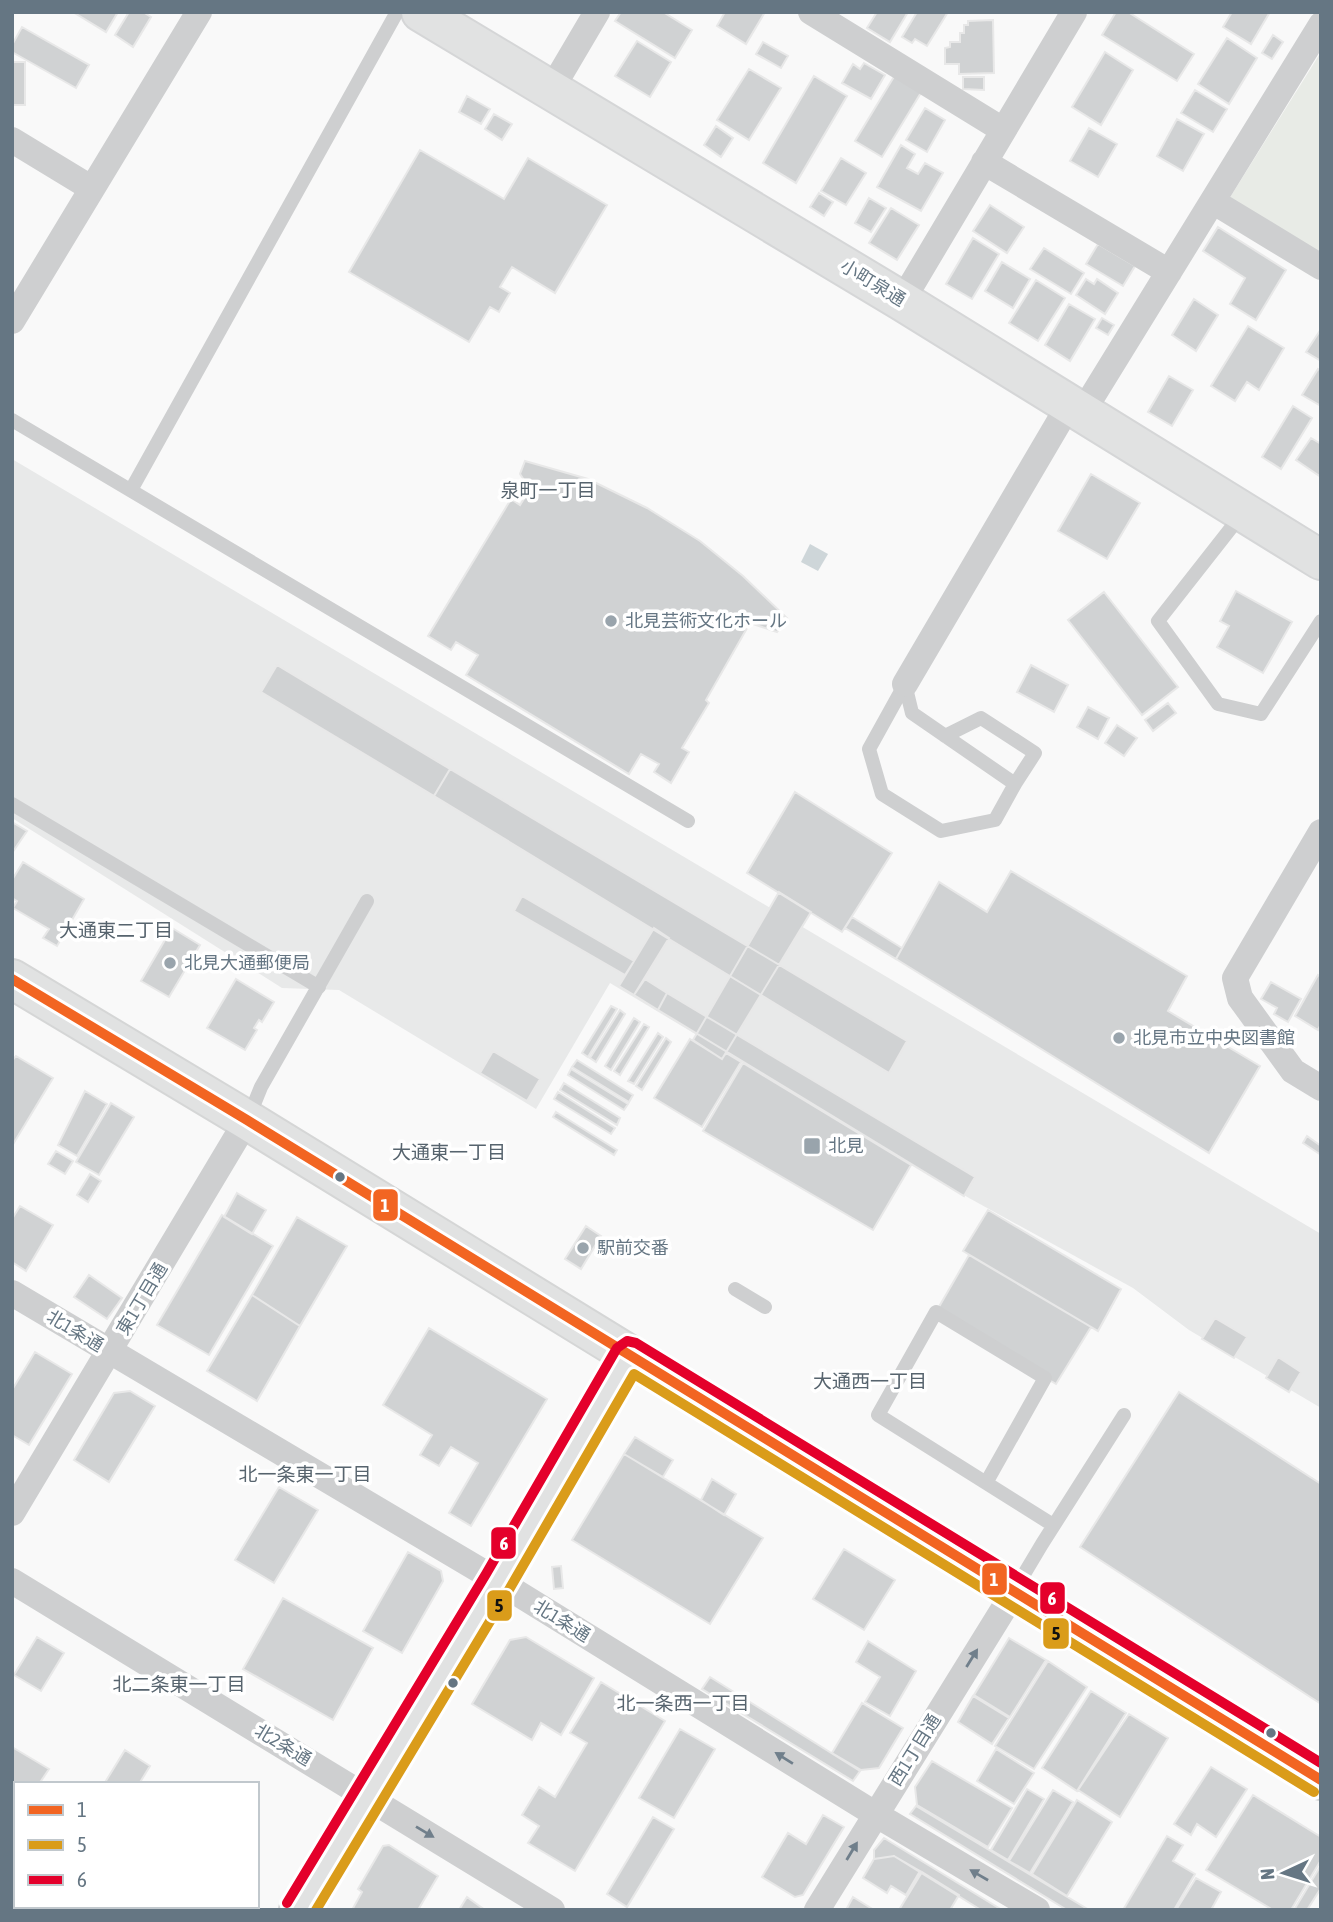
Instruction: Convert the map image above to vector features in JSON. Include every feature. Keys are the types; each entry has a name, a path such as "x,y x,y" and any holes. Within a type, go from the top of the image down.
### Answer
{"main road":[{"name":"小町泉通","path":"436,16 551,90 902,301 1321,559"},
{"path":"12,979 247,1120 1321,1780"},
{"path":"299,1910 498,1581 629,1355"}],"street":[{"path":"12,321 199,12"},
{"path":"551,90 597,12"},
{"path":"811,12 1003,131"},
{"path":"902,301 1074,12"},
{"path":"905,684 1076,409 1214,202 1321,24"},
{"path":"12,140 91,188"},
{"path":"984,162 1169,272"},
{"path":"1214,202 1321,267"},
{"path":"1321,832 1235,978 1240,998 1293,1071 1321,1088"},
{"name":"東1丁目通","path":"12,1513 247,1120"},
{"name":"北1条通","path":"12,1293 498,1581 875,1814 1037,1910"},
{"name":"北2条通","path":"12,1581 552,1910"},
{"name":"西1丁目通","path":"817,1910 1014,1592"}],"lane":[{"path":"131,490 397,12"},
{"path":"12,420 688,821"},
{"path":"1244,512 1158,621 1218,704 1261,715 1321,621"},
{"path":"905,684 912,713 1014,784"},
{"path":"905,684 869,750 882,794 941,831 995,820 1014,784 1035,753 981,718 945,736"},
{"path":"12,804 319,987"},
{"path":"247,1120 261,1087 367,901"},
{"path":"735,1289 765,1307"},
{"path":"986,1483 1045,1378 936,1312 878,1415 986,1483 1053,1525"},
{"path":"1014,1592 1053,1525 1124,1415"}],"shaded area":[{"path":"1321,52 1321,253 1229,199"},
{"path":"12,459 1321,1234 1321,1408 1189,1330 1133,1288 969,1198 610,983 536,1109 339,990 282,988 12,818"},
{"path":"810,544 828,554 818,571 801,562"}],"building":[{"path":"73,12 118,12 106,32"},
{"path":"129,12 143,12 151,17 133,47 115,35"},
{"path":"621,12 663,12 692,30 675,58 615,21"},
{"path":"725,12 765,12 746,44 717,26"},
{"path":"877,12 908,12 890,42 867,28"},
{"path":"917,12 948,12 927,46 915,39 912,43 902,37"},
{"path":"1116,12 1128,12 1194,54 1177,81 1102,35"},
{"path":"1232,12 1270,12 1251,44 1223,27"},
{"path":"993,20 994,73 959,74 959,64 945,64 945,48 950,47 950,42 960,42 960,33 964,33 964,25 968,25 968,21"},
{"path":"22,27 89,65 76,88 12,52 12,45"},
{"path":"1273,35 1283,42 1272,59 1262,53"},
{"path":"1227,38 1257,58 1229,104 1198,84"},
{"path":"637,41 671,62 650,97 615,76"},
{"path":"763,42 788,56 781,68 756,54"},
{"path":"1105,52 1133,70 1101,125 1072,107"},
{"path":"12,62 25,62 25,105 12,105"},
{"path":"864,63 885,75 871,99 842,83 853,64 860,69"},
{"path":"749,69 781,88 749,140 717,120"},
{"path":"895,75 922,91 882,157 855,141"},
{"path":"814,76 847,96 796,183 763,163"},
{"path":"963,77 984,77 984,90 963,89"},
{"path":"1195,90 1227,109 1213,132 1181,113"},
{"path":"467,96 490,109 481,124 459,112"},
{"path":"925,108 945,120 927,152 906,140"},
{"path":"494,114 512,124 502,140 485,129"},
{"path":"1177,119 1204,134 1183,171 1157,156"},
{"path":"716,126 733,138 721,157 704,145"},
{"path":"1089,128 1117,144 1098,177 1070,161"},
{"path":"901,145 915,154 907,168 918,174 925,163 943,173 921,211 877,187"},
{"path":"420,150 504,199 528,158 607,205 555,293 512,267 500,287 510,293 499,312 490,307 469,342 349,272"},
{"path":"841,158 866,173 846,205 821,191"},
{"path":"819,193 833,202 824,216 810,207"},
{"path":"869,198 886,208 871,232 855,223"},
{"path":"990,205 1024,227 1007,253 973,231"},
{"path":"891,208 919,225 897,260 869,243"},
{"path":"1218,227 1286,270 1256,320 1230,304 1245,278 1203,251"},
{"path":"973,238 999,254 972,299 946,284"},
{"path":"1098,244 1135,266 1123,286 1086,264"},
{"path":"1044,248 1084,273 1071,294 1030,269"},
{"path":"1002,262 1030,279 1013,308 985,291"},
{"path":"1086,279 1094,284 1097,279 1118,293 1105,314 1076,295"},
{"path":"1036,280 1065,298 1038,341 1009,323"},
{"path":"1194,299 1218,315 1196,351 1172,335"},
{"path":"1069,304 1095,319 1070,361 1045,345"},
{"path":"1102,318 1114,325 1108,335 1096,328"},
{"path":"1248,326 1284,348 1259,390 1247,382 1235,401 1211,386"},
{"path":"1321,329 1321,361 1306,352"},
{"path":"1318,369 1321,371 1321,406 1302,395"},
{"path":"1169,376 1193,390 1172,426 1148,412"},
{"path":"1293,406 1312,418 1281,469 1262,457"},
{"path":"1311,438 1321,444 1321,477 1296,460"},
{"name":"北見芸術文化ホール","path":"525,461 588,479 647,508 700,541 743,576 787,618 777,632 750,623 706,700 709,703 682,748 689,752 671,783 654,772 659,764 641,754 629,774 466,675 478,655 456,642 451,650 428,636 511,499 520,505 530,489 520,474"},
{"path":"1091,474 1140,503 1107,559 1058,531"},
{"path":"1236,591 1292,622 1263,673 1217,647 1229,626 1220,621"},
{"path":"1104,592 1178,687 1142,715 1068,620"},
{"path":"277,665 450,769 434,796 261,692"},
{"path":"1031,665 1068,685 1054,712 1017,692"},
{"path":"1168,703 1176,713 1153,731 1145,720"},
{"path":"1088,707 1109,718 1098,739 1077,727"},
{"path":"1117,725 1137,738 1124,756 1105,743"},
{"path":"450,769 907,1041 889,1073 434,796"},
{"path":"795,792 892,853 842,932 747,873"},
{"path":"12,822 27,831 12,853"},
{"path":"23,862 84,899 57,946 43,938 49,929 13,908 17,901 12,898 12,880"},
{"name":"北見市立中央図書館","path":"1011,871 1187,976 1168,1011 1260,1066 1209,1153 896,959 939,882 987,912"},
{"path":"779,892 811,912 722,1059 693,1040"},
{"path":"522,896 634,961 625,975 514,911"},
{"path":"852,917 902,948 896,959 845,928"},
{"name":"北見大通郵便局","path":"172,928 200,945 169,997 141,981"},
{"path":"654,928 669,938 634,995 619,986"},
{"path":"1318,975 1321,977 1321,1024 1318,1030 1295,1016"},
{"path":"236,979 274,1002 262,1022 259,1020 254,1028 257,1030 245,1050 207,1028"},
{"path":"645,979 667,993 658,1010 634,995"},
{"path":"1271,982 1301,999 1288,1022 1274,1014 1277,1008 1261,999"},
{"path":"667,993 975,1177 964,1196 658,1010"},
{"path":"611,1006 617,1009 588,1057 582,1053"},
{"path":"620,1010 625,1014 596,1062 590,1058"},
{"path":"634,1018 640,1022 611,1070 605,1066"},
{"path":"644,1024 649,1027 620,1075 614,1071"},
{"path":"658,1033 663,1037 634,1084 628,1081"},
{"path":"666,1038 671,1042 642,1090 636,1086"},
{"path":"690,1039 722,1059 726,1053 741,1062 702,1127 654,1098"},
{"path":"493,1051 540,1079 527,1101 480,1073"},
{"path":"16,1056 53,1078 12,1146 12,1061"},
{"path":"577,1060 633,1095 629,1102 572,1067"},
{"path":"743,1063 911,1165 873,1230 703,1131"},
{"path":"571,1069 628,1104 624,1110 568,1075"},
{"path":"564,1083 620,1118 617,1125 560,1090"},
{"path":"85,1091 107,1104 77,1156 58,1145"},
{"path":"558,1092 615,1128 611,1134 554,1099"},
{"path":"111,1103 134,1117 99,1175 76,1162"},
{"path":"556,1112 617,1150 614,1155 553,1117"},
{"path":"1307,1136 1321,1146 1321,1155 1303,1143"},
{"path":"56,1151 73,1161 65,1174 48,1164"},
{"path":"90,1174 101,1181 88,1202 77,1195"},
{"path":"237,1193 266,1210 252,1234 224,1217"},
{"path":"20,1206 53,1225 26,1271 12,1262 12,1219"},
{"path":"988,1210 1121,1289 1098,1331 963,1251"},
{"path":"222,1215 273,1246 209,1355 157,1325"},
{"path":"297,1217 347,1246 300,1326 252,1295"},
{"name":"駅前交番","path":"586,1226 601,1236 581,1269 565,1259"},
{"path":"969,1255 1091,1327 1056,1384 936,1312"},
{"path":"89,1275 122,1298 107,1319 74,1297"},
{"path":"252,1295 300,1326 257,1401 207,1371"},
{"path":"1215,1318 1247,1337 1234,1358 1202,1339"},
{"path":"429,1328 547,1399 471,1526 449,1513 478,1463 451,1447 439,1466 420,1455 432,1435 383,1405"},
{"path":"35,1352 72,1374 29,1445 12,1435 12,1390"},
{"path":"1278,1357 1301,1372 1289,1392 1266,1378"},
{"path":"130,1391 155,1406 109,1482 74,1460 114,1393"},
{"path":"1179,1392 1321,1484 1321,1704 1080,1547"},
{"path":"635,1437 673,1460 663,1477 624,1454"},
{"path":"624,1454 763,1538 710,1624 572,1540"},
{"path":"712,1479 736,1494 724,1515 701,1500"},
{"path":"279,1487 318,1510 274,1583 235,1560"},
{"path":"844,1549 895,1580 864,1630 813,1599"},
{"path":"408,1552 441,1571 443,1581 402,1653 363,1631"},
{"path":"561,1566 563,1588 554,1589 552,1567"},
{"path":"283,1598 373,1648 333,1720 243,1669"},
{"path":"37,1637 64,1653 41,1691 14,1675"},
{"path":"526,1637 594,1678 561,1735 541,1723 532,1740 472,1704 510,1640"},
{"path":"1009,1638 1046,1660 1010,1717 974,1695"},
{"path":"868,1641 916,1671 890,1716 865,1702 880,1677 856,1662"},
{"path":"1048,1661 1087,1687 1034,1769 995,1746"},
{"path":"710,1677 860,1771 853,1781 702,1689"},
{"path":"601,1682 665,1721 575,1871 528,1843 539,1826 522,1815 539,1787 555,1797 587,1743 570,1733"},
{"path":"1091,1691 1126,1713 1077,1791 1042,1768"},
{"path":"973,1696 1009,1718 992,1744 958,1722"},
{"path":"862,1703 903,1728 879,1768 861,1770 832,1753"},
{"path":"1129,1714 1168,1738 1120,1817 1078,1790"},
{"path":"680,1729 715,1749 674,1818 639,1798"},
{"path":"12,1747 49,1769 40,1782 14,1782 14,1820"},
{"path":"996,1749 1034,1773 1014,1804 977,1781"},
{"path":"125,1750 150,1766 140,1782 105,1782"},
{"path":"932,1761 1012,1808 988,1847 917,1805 915,1787"},
{"path":"1211,1767 1247,1789 1216,1837 1197,1824 1191,1835 1174,1824"},
{"path":"1027,1789 1044,1799 1008,1860 991,1850"},
{"path":"1053,1790 1073,1802 1030,1873 1009,1861"},
{"path":"1253,1795 1321,1837 1321,1860 1291,1910 1273,1910 1206,1870"},
{"path":"1077,1800 1112,1822 1067,1896 1032,1874"},
{"path":"916,1806 1089,1910 1067,1910 910,1814"},
{"path":"823,1815 844,1827 803,1895 795,1897 762,1877 788,1833 806,1844"},
{"path":"653,1817 674,1829 627,1907 607,1894"},
{"path":"1167,1836 1183,1845 1173,1861 1195,1874 1174,1910 1123,1910"},
{"path":"884,1838 1002,1910 981,1910 894,1856 874,1859 874,1850"},
{"path":"389,1845 438,1876 418,1910 352,1910 362,1892 358,1889 383,1846"},
{"path":"894,1856 920,1871 906,1895 891,1886 887,1893 863,1878 874,1859"},
{"path":"1321,1865 1321,1888 1307,1910 1294,1910"},
{"path":"922,1872 959,1895 950,1910 899,1910"},
{"path":"1196,1878 1221,1892 1211,1910 1176,1910"},
{"path":"467,1897 485,1910 459,1910"},
{"path":"853,1897 874,1910 846,1910"},
{"path":"118,1908 242,1908 241,1910"}],"transit line":[{"name":"1","path":"12,979 247,1120 1321,1780"},
{"name":"6","path":"287,1903 486,1574 617,1348 627,1341 636,1343 1321,1763"},
{"name":"5","path":"316,1910 510,1588 634,1374 1314,1792"}],"place":[{"name":"北見芸術文化ホール","path":"611,621"},
{"name":"北見大通郵便局","path":"170,963"},
{"name":"北見市立中央図書館","path":"1119,1038"},
{"name":"北見","path":"812,1146"},
{"name":"駅前交番","path":"583,1248"}],"district":[{"name":"泉町一丁目","path":"548,490"},
{"name":"大通東二丁目","path":"116,930"},
{"name":"大通東一丁目","path":"449,1152"},
{"name":"大通西一丁目","path":"870,1381"},
{"name":"北一条東一丁目","path":"305,1474"},
{"name":"北二条東一丁目","path":"179,1684"},
{"name":"北一条西一丁目","path":"683,1703"}]}
